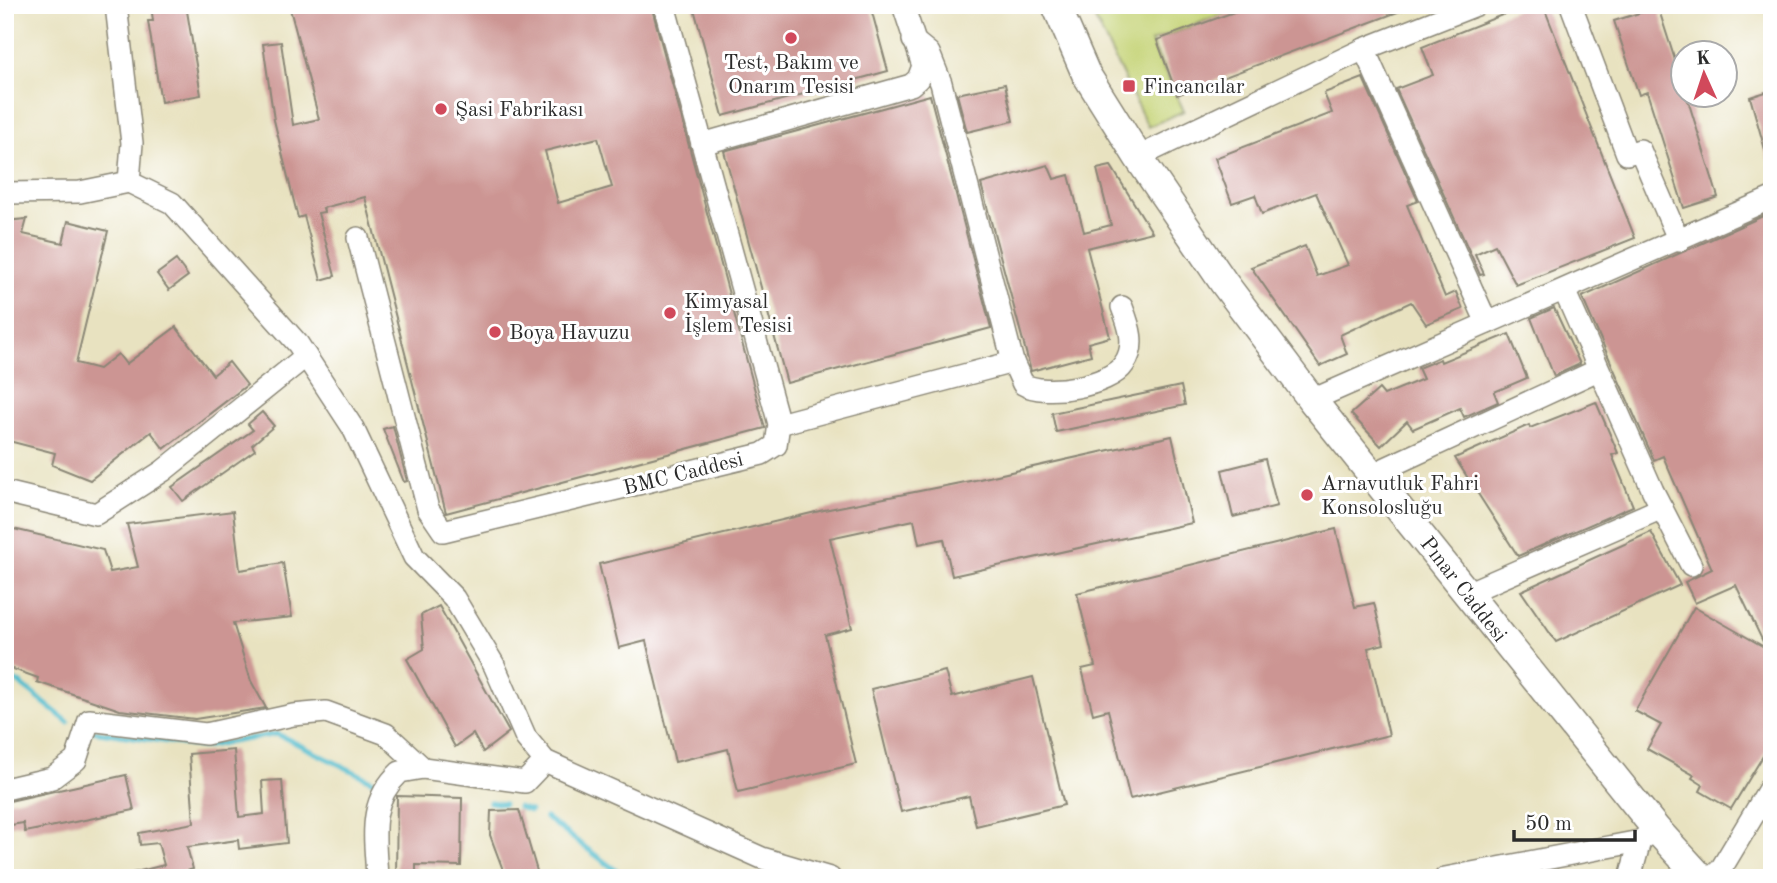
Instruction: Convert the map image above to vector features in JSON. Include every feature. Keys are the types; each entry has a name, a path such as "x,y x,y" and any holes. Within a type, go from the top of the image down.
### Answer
{"main road":[{"name":"Pınar Caddesi","path":"1056,5 1086,74 1138,157 1224,283 1312,400 1467,593 1648,835 1701,878"},
{"name":"Pınar Caddesi","path":"1076,5 1138,157"}],"street":[{"path":"116,5 132,143 128,181"},
{"path":"664,5 779,424 1013,362"},
{"path":"702,144 911,85 918,79 923,66 903,5"},
{"path":"1138,157 1364,49 1476,5"},
{"path":"1571,5 1627,154 1640,150 1679,241"},
{"path":"913,40 929,53 941,83 1013,362 1023,384 1041,391 1102,379 1124,365 1132,343 1122,307"},
{"path":"1364,49 1487,323"},
{"path":"7,186 80,192 128,181 173,203 306,356 352,428 414,557 454,598 494,665 526,738 545,761 760,868 830,878"},
{"path":"1312,400 1772,198"},
{"name":"BMC Caddesi","path":"358,238 428,509 443,531 762,454 776,445 779,424"},
{"path":"1564,290 1598,370 1691,565"},
{"path":"5,492 96,514 163,471 306,356"},
{"path":"1373,474 1598,370"},
{"path":"1467,593 1662,508"},
{"path":"5,789 52,778 76,760 89,720 206,734 293,715 326,712 386,734 423,768"},
{"path":"377,878 375,828 378,799 400,772 423,768 525,782 545,761"},
{"path":"1711,878 1721,869 1772,784"},
{"path":"1445,878 1648,835"},
{"path":"1630,878 1648,835"}],"green space":[{"path":"1088,5 1245,5 1151,42 1184,111 1148,127"}],"building":[{"path":"151,5 186,5 201,95 161,102 148,21 153,21"},
{"path":"289,5 651,5 765,428 446,513 365,197 323,208 324,212 318,213 335,276 321,280 304,216 298,218 274,120 263,44 281,42 293,125 319,119","holes":["598,138 612,187 558,203 545,151"]},
{"name":"Test, Bakım ve Onarım Tesisi","path":"693,5 870,5 888,71 723,116"},
{"path":"1253,5 1411,7 1177,95 1157,40"},
{"path":"1527,5 1543,5 1635,238 1516,285 1495,245 1475,254 1484,274 1480,275 1396,89 1433,75 1422,47"},
{"path":"1658,7 1668,38 1668,108 1690,108 1718,197 1684,208 1647,92 1639,95 1614,21"},
{"path":"1363,78 1418,201 1407,205 1445,297 1456,292 1463,309 1426,324 1411,302 1340,335 1347,354 1320,366 1251,267 1305,246 1317,276 1348,265 1316,193 1262,214 1255,195 1232,203 1215,158 1332,113 1324,93"},
{"path":"1005,84 1013,121 967,132 957,94"},
{"path":"1772,90 1772,159 1768,160 1750,97"},
{"path":"930,95 991,328 787,383 724,151"},
{"path":"1048,165 1054,179 1069,175 1084,232 1111,225 1097,169 1111,166 1152,232 1087,248 1110,337 1088,343 1091,355 1031,371 981,184"},
{"path":"1772,212 1772,741 1731,809 1700,791 1703,785 1692,778 1694,775 1647,749 1661,725 1635,711 1694,607 1766,648 1736,585 1695,603 1685,582 1712,569 1663,456 1654,460 1582,297"},
{"path":"27,219 23,234 63,243 68,221 108,231 76,363 99,369 118,354 126,364 176,327 213,375 229,362 247,385 164,449 151,432 90,480 52,465 55,453 5,440 5,221"},
{"path":"176,260 188,276 169,290 157,274"},
{"path":"1554,308 1580,364 1554,376 1531,318"},
{"path":"1509,334 1527,378 1494,392 1498,402 1464,417 1460,408 1413,429 1407,421 1381,446 1351,414 1379,389 1384,395 1423,379 1418,368 1440,359 1441,362"},
{"path":"1181,386 1185,405 1056,432 1052,413"},
{"path":"1596,402 1618,453 1612,455 1633,506 1518,556 1455,458 1529,425 1530,428"},
{"path":"262,412 274,426 252,445 255,450 183,501 172,487 253,430 248,424"},
{"path":"393,426 407,481 404,482 383,429"},
{"path":"1172,436 1192,523 952,576 944,539 919,544 914,520 830,538 852,628 825,635 856,764 738,792 728,749 675,762 646,641 619,648 599,564 824,510"},
{"path":"1265,459 1277,506 1233,517 1222,470"},
{"path":"233,511 240,570 283,563 292,617 233,623 251,681 266,708 195,719 120,710 37,682 38,678 5,666 5,527 103,550 110,572 138,567 127,524"},
{"path":"1336,529 1355,607 1374,603 1384,644 1368,648 1389,735 1130,799 1108,710 1093,714 1082,669 1095,666 1077,593"},
{"path":"1651,532 1680,585 1556,642 1521,591"},
{"path":"439,606 509,732 483,752 473,734 455,747 407,659 424,649 421,615"},
{"path":"945,671 952,697 1033,677 1064,805 976,826 969,796 901,812 871,689"},
{"path":"234,750 239,817 264,814 262,781 282,780 287,843 239,849 238,840 187,847 193,869 166,878 133,878 132,873 164,865 158,843 140,845 139,833 194,823 189,754"},
{"path":"126,775 134,810 25,832 23,823 5,826 5,802"},
{"path":"397,796 462,798 461,866 416,865 416,878 396,878"},
{"path":"519,810 539,878 506,878 490,835 491,811"}],"waterway":[{"path":"5,676 18,682 68,722"},
{"path":"92,731 203,747 277,734 377,783"},
{"path":"490,802 504,804"},
{"path":"518,807 530,811"},
{"path":"546,818 626,878"}],"place":[{"name":"Test, Bakım ve Onarım Tesisi","path":"791,38"},
{"name":"Fincancılar","path":"1129,86"},
{"name":"Şasi Fabrikası","path":"441,109"},
{"name":"Kimyasal İşlem Tesisi","path":"670,313"},
{"name":"Boya Havuzu","path":"495,332"},
{"name":"Arnavutluk Fahri Konsolosluğu","path":"1307,495"}]}
